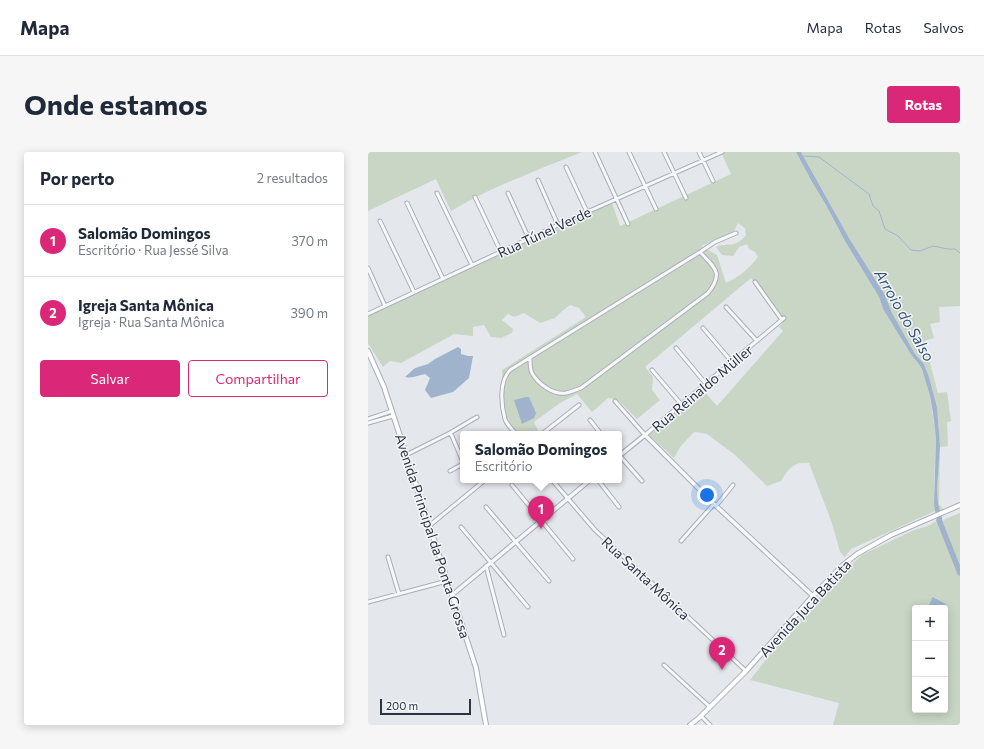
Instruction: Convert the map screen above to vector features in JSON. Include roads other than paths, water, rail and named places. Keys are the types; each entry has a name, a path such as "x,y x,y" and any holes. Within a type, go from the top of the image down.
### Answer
{"main road":[{"name":"Avenida Principal da Ponta Grossa","path":"368,351 384,387 476,668 486,725"},
{"name":"Avenida Juca Batista","path":"690,725 710,708 746,671 813,596 843,565 857,554 891,536 960,505"}],"street":[{"path":"595,152 628,224"},
{"path":"630,152 656,209"},
{"path":"664,152 685,196"},
{"path":"699,152 713,182"},
{"name":"Rua Túnel Verde","path":"368,314 558,225 674,172 722,152"},
{"path":"566,167 587,212"},
{"path":"538,180 558,225"},
{"path":"437,193 472,265"},
{"path":"508,193 529,239"},
{"path":"475,197 501,252"},
{"path":"407,203 442,279"},
{"path":"380,221 414,292"},
{"path":"514,431 505,419 503,400 503,382 506,374 510,370 716,242 736,233"},
{"path":"530,358 530,368 532,374 541,384 552,391 565,393 581,388 708,293 716,281 717,273 700,252"},
{"path":"368,268 385,306"},
{"name":"Rua Reinaldo Müller","path":"622,454 783,319 756,282"},
{"path":"726,307 757,341"},
{"path":"703,328 732,362"},
{"path":"676,348 706,384"},
{"path":"652,370 681,404"},
{"path":"615,401 645,435 715,505 813,596"},
{"path":"546,431 580,405"},
{"path":"368,419 392,411"},
{"path":"368,424 393,416"},
{"path":"406,455 450,433 477,417"},
{"path":"590,420 599,431"},
{"path":"450,433 460,457"},
{"path":"622,459 642,481"},
{"path":"450,471 460,466"},
{"path":"429,526 481,483"},
{"name":"Rua Santa Mônica","path":"555,483 595,530 746,671"},
{"path":"452,595 586,483"},
{"path":"600,483 619,507"},
{"path":"512,484 573,559"},
{"path":"681,541 733,486"},
{"path":"486,507 549,582"},
{"path":"461,527 528,607"},
{"path":"388,557 400,594"},
{"path":"486,566 504,635"},
{"path":"368,602 447,581"},
{"path":"664,665 710,708"},
{"path":"701,716 710,725"}],"water":[{"path":"796,152 801,152 849,238 885,295 892,313 915,354 924,364 937,407 940,446 937,489 938,504 943,526 940,526 934,504 936,438 930,396 922,369 912,356 883,309 879,297 845,241"},
{"path":"458,347 461,349 461,354 473,356 469,378 453,392 431,398 425,390 430,378 425,374 405,377 415,368 428,364"},
{"path":"529,397 536,413 534,418 522,424 514,400"},
{"path":"933,597 946,605 929,605"}],"waterway":[{"path":"804,156 819,157 869,194 873,206 879,211 885,229 898,236 911,250 920,251 933,246 955,249 960,253"},
{"name":"Arroio do Salso","path":"939,520 960,573"}],"place":[{"name":"Salomão Domingos","path":"541,529"},
{"name":"Igreja Santa Mônica","path":"722,670"}]}
